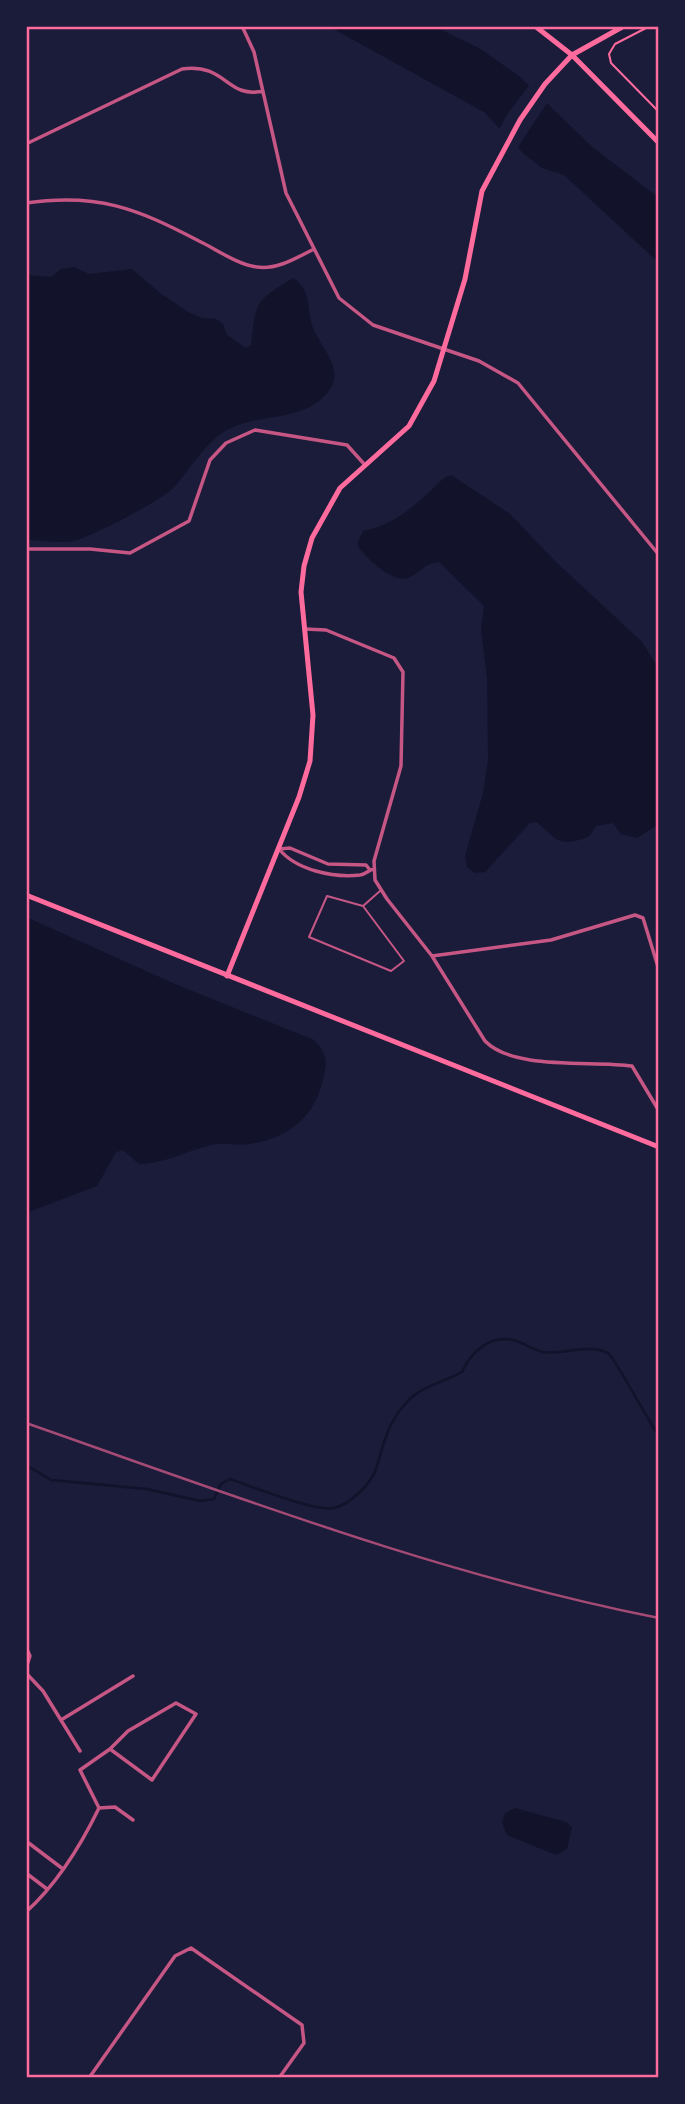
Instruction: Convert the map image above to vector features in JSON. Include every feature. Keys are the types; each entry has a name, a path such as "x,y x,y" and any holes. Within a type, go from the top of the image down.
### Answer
{"main road":[{"path":"535,26 572,55 659,143"},
{"path":"228,976 299,797 313,747 313,715 303,629 302,579 312,538 335,496 409,426 434,381 465,279 482,191 520,120 572,55 624,26"},
{"path":"26,895 659,1147"}],"street":[{"path":"242,26 254,52 286,193 334,291 358,316 381,329 497,368 527,392 659,555"},
{"path":"26,144 182,69 208,69 244,93 263,91"},
{"path":"26,203 64,198 113,203 164,222 255,267 280,265 312,250"},
{"path":"26,549 90,549 122,554 140,550 190,522 210,460 226,443 254,430 347,445 365,465"},
{"path":"279,849 286,857 330,875 365,875 372,869 401,766 403,672 394,658 326,630 303,629"},
{"path":"279,849 290,848 328,864 366,865 372,869 381,891 432,956 491,1047 547,1062 632,1066 659,1111"},
{"path":"432,956 551,940 635,915 645,922 659,970"},
{"path":"26,1647 30,1656 26,1671 37,1682 80,1751"},
{"path":"61,1720 132,1676"},
{"path":"99,1808 80,1770 110,1749 128,1731 176,1703 196,1714 152,1780 110,1749"},
{"path":"99,1808 115,1807 134,1820"},
{"path":"26,1912 63,1869 88,1831 99,1808"},
{"path":"26,1841 63,1869"},
{"path":"26,1873 47,1889"},
{"path":"89,2078 175,1956 186,1949 196,1950 297,2019 305,2033 304,2043 279,2078"}],"lane":[{"path":"363,906 381,891"},
{"path":"327,896 363,906 404,961 391,971 309,937 327,896"}],"path":[{"path":"650,26 615,44 609,54 611,63 659,112"},
{"path":"603,53 609,54"}],"shaded area":[{"path":"328,26 433,26 479,48 519,76 591,146 659,198 659,263 564,175 542,168 524,154 484,112"},
{"path":"74,267 89,274 132,269 160,293 190,313 202,318 216,319 223,324 227,335 246,348 251,345 256,310 264,298 293,278 306,293 312,325 333,366 333,383 318,402 307,408 231,428 213,440 172,489 110,526 74,541 26,540 26,275 51,277 61,269"},
{"path":"451,475 510,514 556,562 642,642 659,669 659,824 637,838 621,834 613,823 596,826 590,836 565,842 555,838 537,822 530,823 485,872 475,873 467,867 465,856 483,793 488,760 487,678 481,630 484,606 439,562 404,579 380,569 357,544 363,531 398,517"},
{"path":"26,917 175,984 314,1040 322,1050 326,1065 318,1096 312,1107 305,1117 286,1132 262,1141 212,1145 167,1159 139,1164 123,1150 116,1152 97,1186 26,1213"},
{"path":"515,1808 566,1822 572,1827 567,1849 556,1855 507,1835 502,1822 505,1813"}],"pier":[{"path":"531,83 549,100 516,150 498,131"}],"waterway":[{"path":"26,1465 51,1480 147,1489 200,1501 214,1499 221,1484 230,1479 298,1502 334,1508 353,1498 369,1481 376,1469 390,1426 407,1402 426,1388 462,1372 470,1358 482,1347 504,1339 517,1341 543,1352 592,1349 608,1353 659,1436"}],"railway":[{"path":"26,1423 418,1557 498,1580 659,1618"}]}
